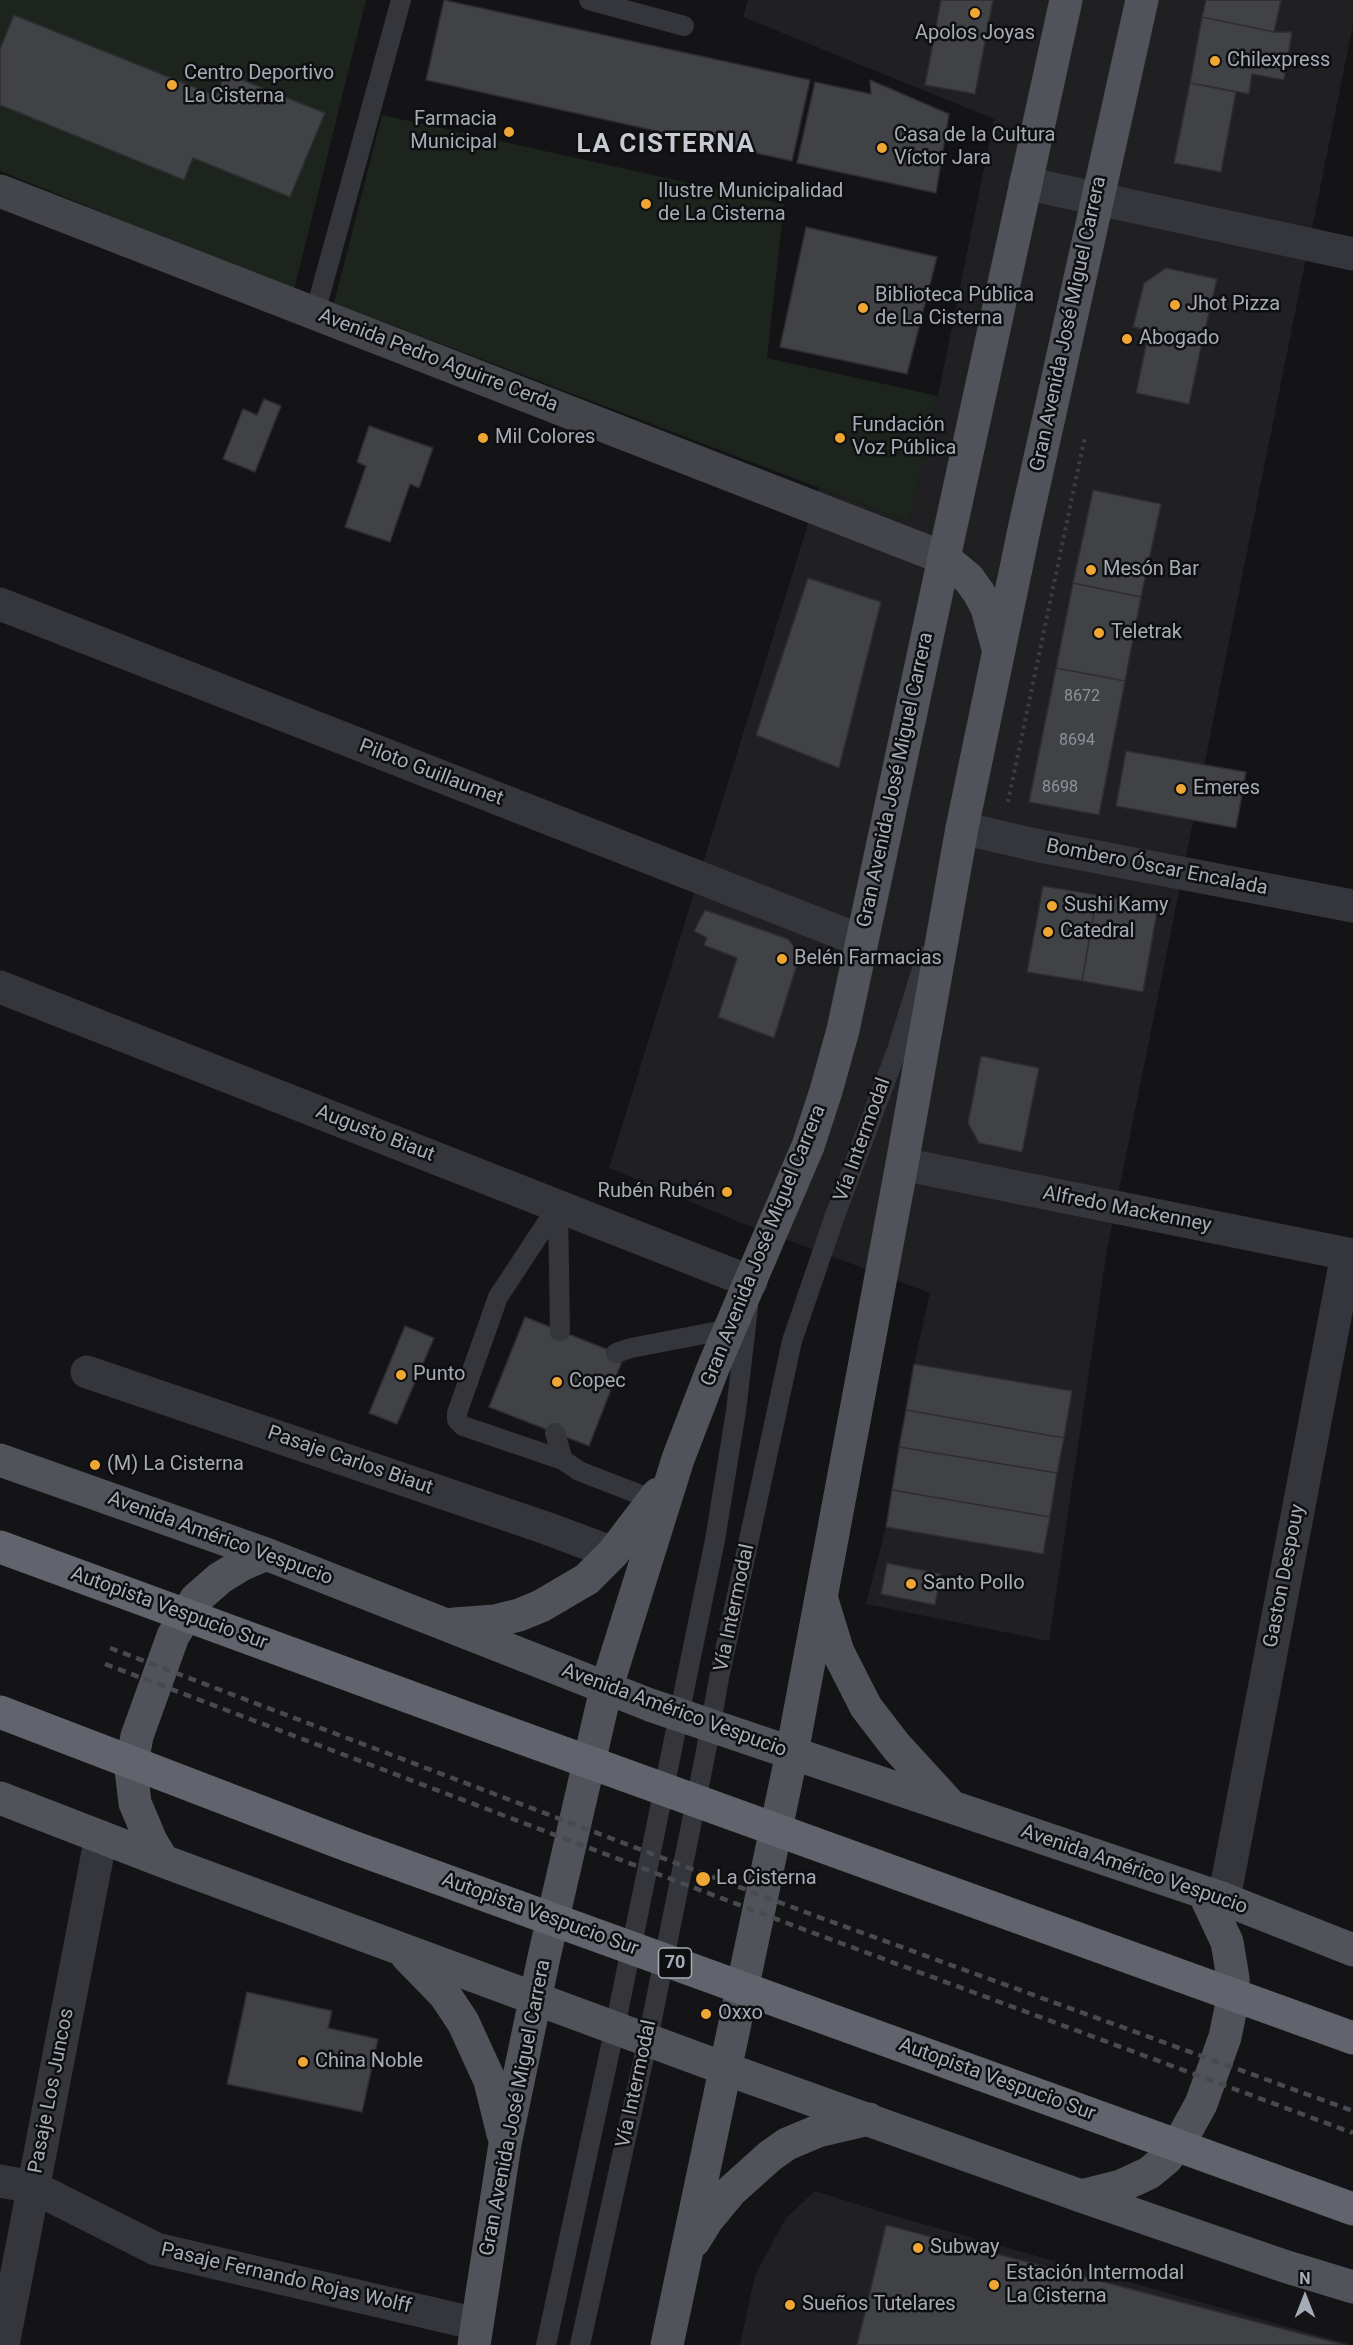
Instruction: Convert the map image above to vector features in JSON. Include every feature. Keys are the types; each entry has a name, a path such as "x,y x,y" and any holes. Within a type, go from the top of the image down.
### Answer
{"highway":[{"name":"Autopista Vespucio Sur","path":"0,1547 1353,2038"},
{"name":"Autopista Vespucio Sur","path":"0,1712 347,1845 1353,2209"}],"main road":[{"name":"Gran Avenida José Miguel Carrera","path":"476,2335 505,2144 544,1957 604,1700 678,1459 730,1329 808,1146 843,1030 1066,0"},
{"name":"Gran Avenida José Miguel Carrera","path":"667,2345 789,1768 902,1164 950,887 1097,199 1142,0"},
{"path":"944,558 969,579 979,593 995,630 999,652"},
{"path":"448,1624 472,1624 519,1615 541,1606 587,1579 613,1553 654,1500 678,1459"},
{"name":"Avenida Américo Vespucio","path":"0,1460 267,1554 448,1624 604,1700 789,1768 956,1810 1214,1896 1353,1950"},
{"path":"163,1861 151,1841 135,1803 132,1778 133,1752 173,1636 196,1599 220,1578 243,1564 267,1554"},
{"path":"821,1595 838,1652 866,1707 915,1768 956,1810"},
{"path":"0,1798 399,1949 726,2068 1081,2196 1284,2266 1353,2287"},
{"path":"1081,2196 1101,2193 1149,2173 1166,2159 1192,2123 1225,2037 1233,1998 1230,1958 1214,1896"},
{"path":"399,1949 445,1995 463,2022 490,2081 505,2144"},
{"path":"687,2253 707,2220 731,2191 770,2156 787,2144 818,2131 843,2123 870,2119"}],"street":[{"path":"1025,183 1353,254"},
{"name":"Avenida Pedro Aguirre Cerda","path":"0,190 944,558"},
{"name":"Piloto Guillaumet","path":"0,604 862,941"},
{"name":"Bombero Óscar Encalada","path":"962,828 1024,843 1353,906"},
{"name":"Augusto Biaut","path":"0,987 751,1282"},
{"name":"Alfredo Mackenney","path":"902,1164 1350,1254"},
{"name":"Gaston Despouy","path":"1214,1896 1350,1254"},
{"name":"Pasaje Carlos Biaut","path":"87,1372 535,1524 613,1553"},
{"name":"Pasaje Los Juncos","path":"3,2345 101,1837"},
{"name":"Pasaje Fernando Rojas Wolff","path":"0,2181 33,2187 156,2249 476,2335"}],"lane":[{"path":"315,313 401,0"},
{"path":"589,0 684,26"},
{"name":"Vía Intermodal","path":"580,2345 648,2039 709,1739 719,1678 792,1341 834,1218 897,1050 950,887"},
{"path":"558,1206 560,1331"},
{"path":"558,1206 498,1297 457,1413 457,1420 463,1426 563,1460 595,1479 654,1500"},
{"name":"Vía Intermodal","path":"546,2345 615,2027 716,1540 736,1412 751,1282"},
{"path":"616,1353 631,1348 730,1329"},
{"path":"555,1433 563,1460"}],"shaded area":[{"name":"Centro Deportivo La Cisterna","path":"0,0 366,0 294,290 0,171"},
{"path":"748,0 1353,0 1353,24 1107,1250 1049,1641 866,1604 886,1527 914,1364 930,1293 739,1222 609,1168 819,488 909,522 938,396 994,119 743,17"},
{"path":"382,115 784,204 767,358 938,396 909,522 334,303"},
{"name":"Estación Intermodal La Cisterna","path":"815,2191 891,2215 1353,2345 740,2345 755,2275 786,2218"}],"building":[{"path":"444,0 810,80 792,161 426,80"},
{"path":"941,0 993,0 975,94 925,85"},
{"path":"1206,0 1281,0 1274,32 1202,17"},
{"path":"14,15 216,96 225,73 325,113 290,197 193,158 184,180 0,105 0,49"},
{"path":"1202,17 1274,32 1292,32 1284,80 1252,74 1249,94 1190,83"},
{"path":"870,80 949,114 936,193 797,163 815,82 871,94"},
{"path":"1190,83 1236,92 1221,172 1174,163"},
{"path":"806,227 937,257 907,374 780,347"},
{"name":"Jhot Pizza","path":"1166,268 1217,279 1202,343 1133,327 1144,283"},
{"path":"1149,331 1202,343 1189,404 1136,393"},
{"path":"264,399 281,406 255,472 223,459 243,409 257,415"},
{"path":"369,426 433,448 419,488 410,484 390,542 345,527 366,466 357,462"},
{"path":"1093,490 1161,504 1141,597 1073,583"},
{"path":"808,578 881,602 839,768 756,735"},
{"name":"Teletrak","path":"1073,583 1141,597 1125,681 1056,668"},
{"path":"1056,668 1125,681 1099,815 1029,802"},
{"name":"Emeres","path":"1126,751 1246,772 1236,828 1116,806"},
{"path":"1043,886 1097,895 1082,981 1027,972"},
{"path":"1097,895 1158,906 1143,992 1082,981"},
{"path":"705,910 788,939 800,955 774,1038 718,1017 737,958 704,945 707,938 694,931"},
{"path":"981,1056 1039,1068 1022,1152 979,1143 968,1123"},
{"name":"Copec","path":"525,1317 624,1356 589,1446 489,1407"},
{"name":"Punto","path":"405,1326 434,1338 397,1424 369,1413"},
{"path":"914,1364 1072,1391 1064,1438 906,1410"},
{"path":"906,1410 1064,1438 1057,1473 899,1447"},
{"path":"899,1447 1057,1473 1050,1517 892,1490"},
{"path":"892,1490 1050,1517 1043,1554 886,1527"},
{"name":"Santo Pollo","path":"887,1563 941,1574 935,1605 881,1594"},
{"name":"China Noble","path":"247,1992 332,2011 328,2028 378,2039 362,2112 227,2084"},
{"name":"Estación Intermodal La Cisterna","path":"886,2225 1345,2345 857,2345"}],"railway":[{"path":"110,1648 805,1912 1353,2111"},
{"path":"105,1664 800,1928 1353,2133"}],"place":[{"name":"Apolos Joyas","path":"975,13"},
{"name":"Chilexpress","path":"1215,61"},
{"name":"Centro Deportivo La Cisterna","path":"172,85"},
{"name":"Farmacia Municipal","path":"509,132"},
{"name":"Casa de la Cultura Víctor Jara","path":"882,148"},
{"name":"Ilustre Municipalidad de La Cisterna","path":"646,204"},
{"name":"Jhot Pizza","path":"1175,305"},
{"name":"Biblioteca Pública de La Cisterna","path":"863,308"},
{"name":"Abogado","path":"1127,339"},
{"name":"Mil Colores","path":"483,438"},
{"name":"Fundación Voz Pública","path":"840,438"},
{"name":"Mesón Bar","path":"1091,570"},
{"name":"Teletrak","path":"1099,633"},
{"name":"Emeres","path":"1181,789"},
{"name":"Sushi Kamy","path":"1052,906"},
{"name":"Catedral","path":"1048,932"},
{"name":"Belén Farmacias","path":"782,959"},
{"name":"Rubén Rubén","path":"727,1192"},
{"name":"Punto","path":"401,1375"},
{"name":"Copec","path":"557,1382"},
{"name":"(M) La Cisterna","path":"95,1465"},
{"name":"Santo Pollo","path":"911,1584"},
{"name":"La Cisterna","path":"703,1879"},
{"name":"Oxxo","path":"706,2014"},
{"name":"China Noble","path":"303,2062"},
{"name":"Subway","path":"918,2248"},
{"name":"Estación Intermodal La Cisterna","path":"994,2285"},
{"name":"Sueños Tutelares","path":"790,2305"}],"district":[{"name":"LA CISTERNA","path":"666,145"}]}
